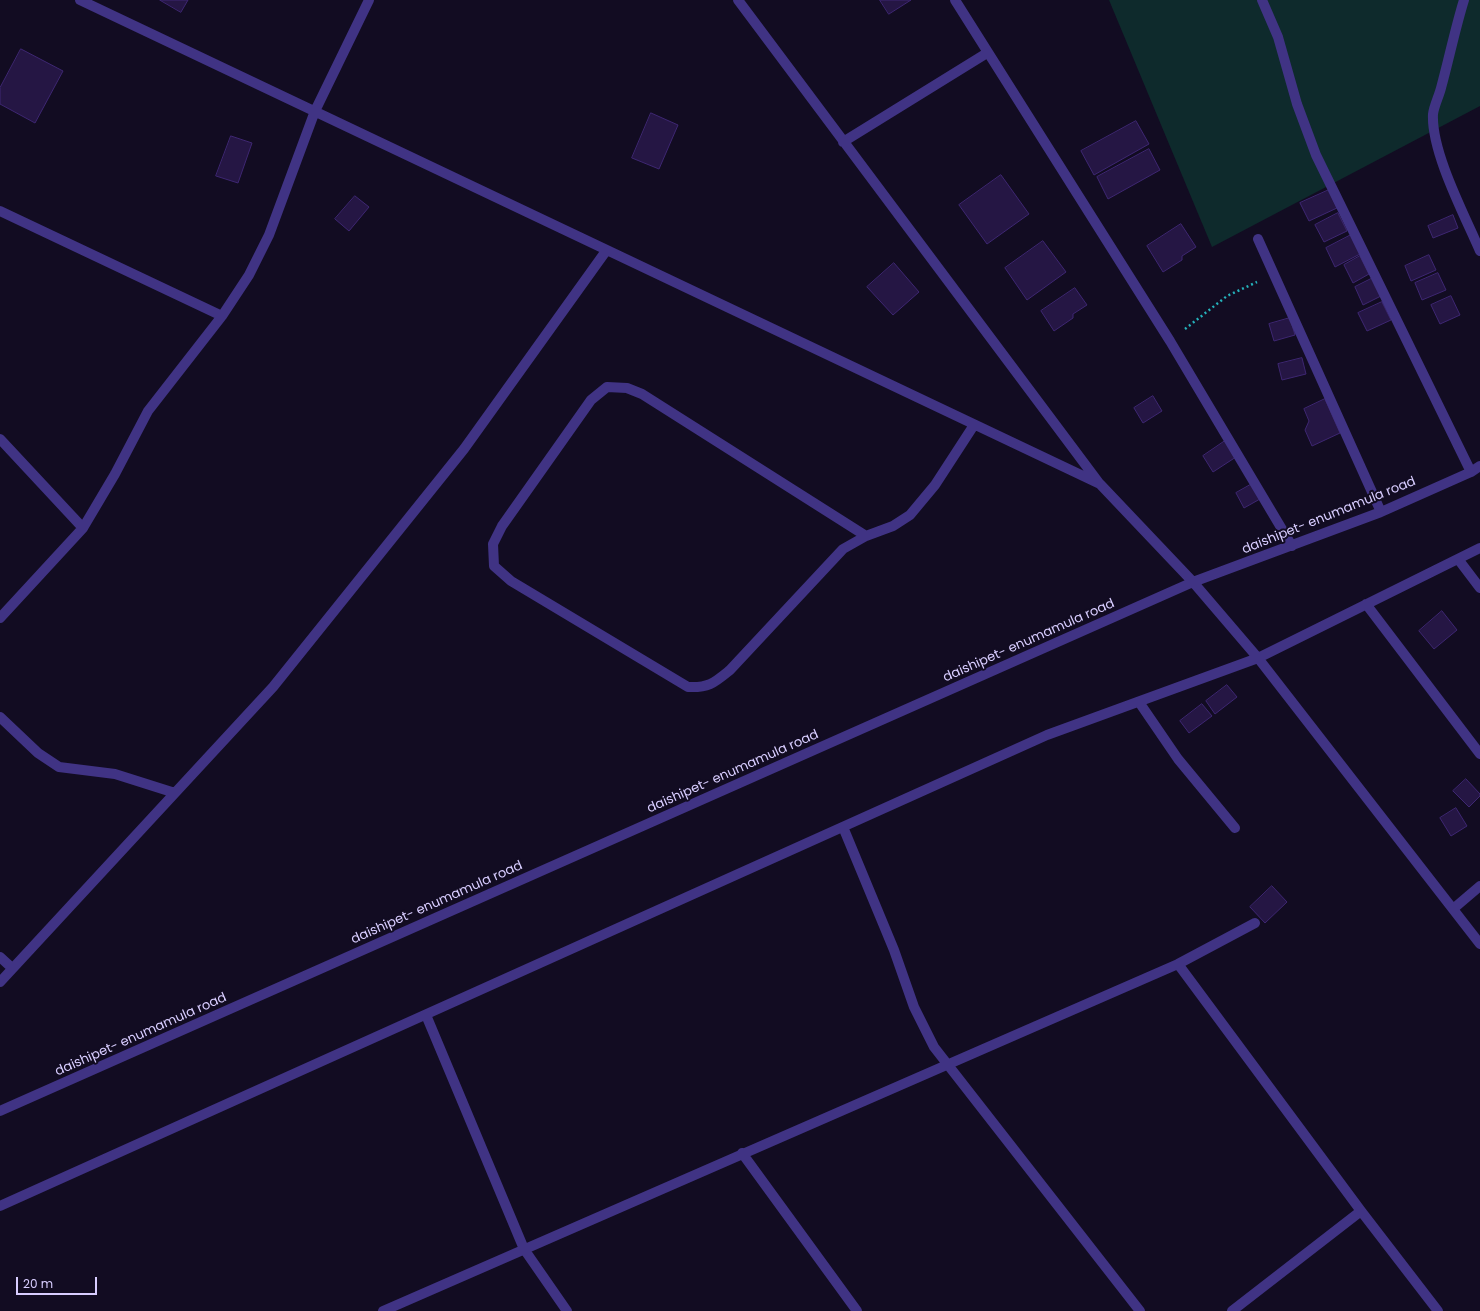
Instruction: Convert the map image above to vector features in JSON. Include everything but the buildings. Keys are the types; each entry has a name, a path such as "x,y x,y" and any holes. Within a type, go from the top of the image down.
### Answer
{"street":[{"path":"80,0 315,111 606,252 1100,484"},
{"path":"0,618 83,528 115,474 148,412 222,316 249,275 269,235 315,111 369,0"},
{"path":"738,0 1100,484 1193,582 1258,658 1480,944"},
{"path":"955,0 1170,342 1292,546"},
{"path":"1262,0 1278,37 1297,104 1316,155 1471,472"},
{"path":"1464,0 1433,114 1437,143 1443,165 1480,251"},
{"path":"843,142 987,53"},
{"path":"0,211 222,316"},
{"path":"1258,239 1381,512"},
{"path":"0,982 273,687 464,449 606,252"},
{"path":"866,536 642,394 627,388 607,387 591,400 502,526 493,544 494,566 511,580 688,687 704,687 715,682 730,670 843,549 866,536 893,526 910,515 935,485 974,425"},
{"path":"0,439 83,528"},
{"name":"daishipet- enumamula road","path":"0,1111 1193,582 1381,512 1471,472 1480,466"},
{"path":"0,1206 1047,735 1258,658 1480,548"},
{"path":"1458,559 1480,588"},
{"path":"1366,604 1480,754"},
{"path":"1139,702 1178,759 1234,828"},
{"path":"0,717 38,753 59,767 115,774 175,793"},
{"path":"843,827 894,950 914,1007 934,1047 1140,1311"},
{"path":"1453,909 1480,886"},
{"path":"383,1311 1178,964 1255,923"},
{"path":"0,957 12,968"},
{"path":"1178,964 1361,1212 1438,1311"},
{"path":"426,1014 524,1249 567,1311"},
{"path":"742,1153 857,1311"},
{"path":"1232,1311 1361,1212"}],"path":[{"path":"1170,342 1227,296 1246,286 1274,276"}],"green space":[{"path":"1109,0 1480,0 1480,106 1212,247"}]}
